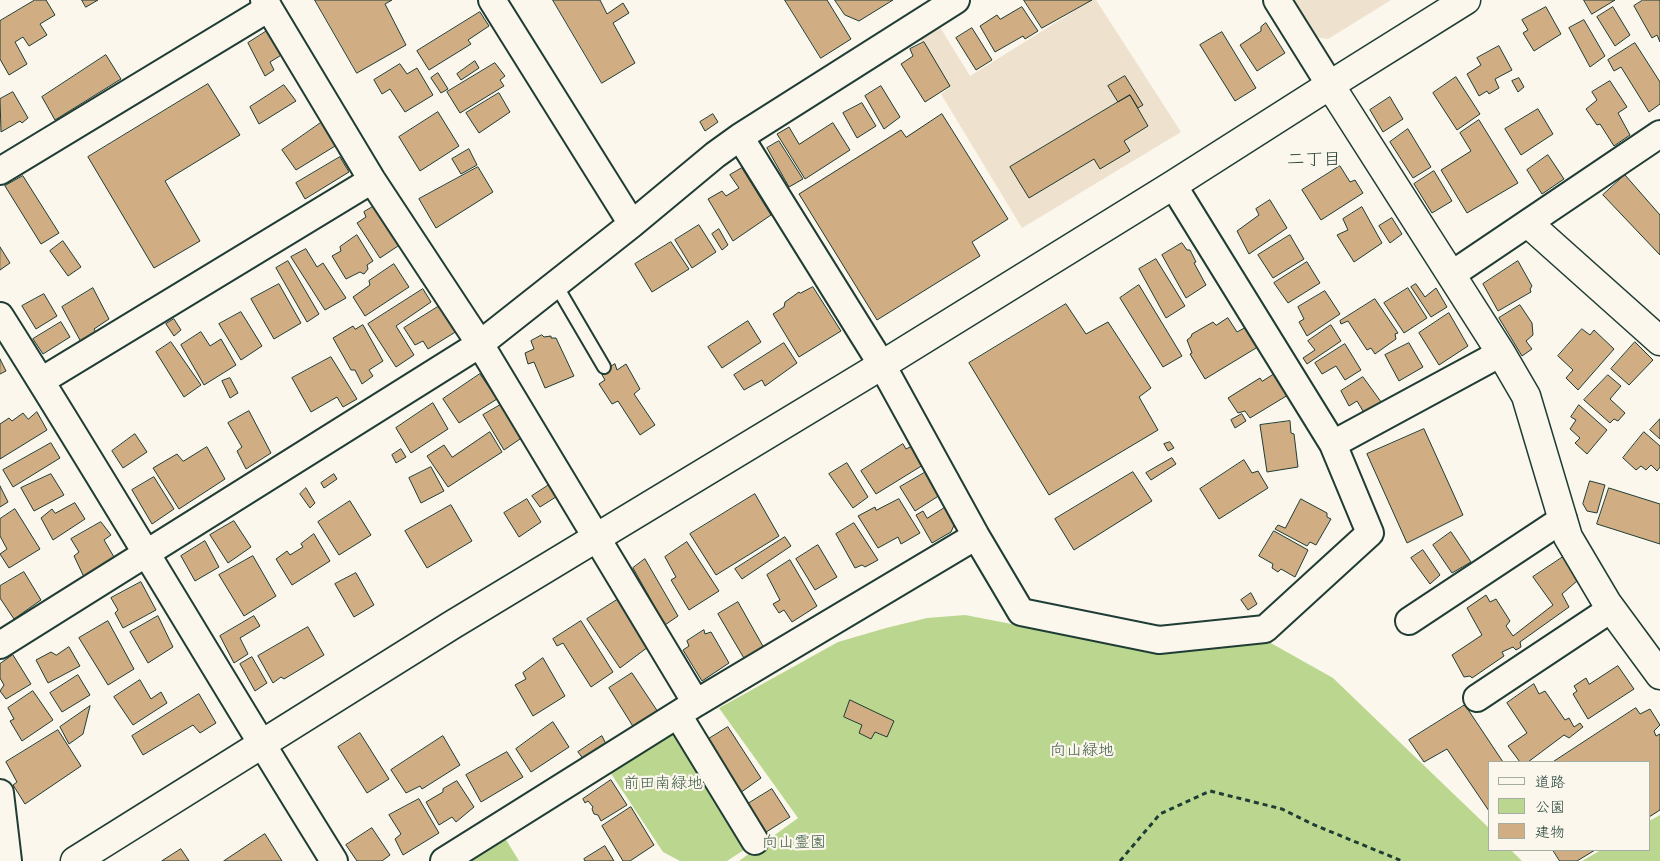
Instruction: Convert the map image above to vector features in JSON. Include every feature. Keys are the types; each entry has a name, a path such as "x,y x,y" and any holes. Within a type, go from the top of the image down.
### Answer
{"street":[{"path":"492,0 632,224"},
{"path":"0,645 480,344 632,224 715,155 740,137 956,0"},
{"path":"1277,0 1501,353 1526,396 1568,538 1611,608 1660,675"},
{"path":"75,861 597,536 882,365 1173,185 1466,0"},
{"path":"0,171 267,4 372,180 480,344 597,536 754,841"},
{"path":"1451,275 1660,134"},
{"path":"740,137 882,365 976,536 1021,612 1160,640 1265,629 1370,533 1333,444 1173,185"},
{"path":"41,381 372,180"},
{"path":"1529,224 1660,341"},
{"path":"0,316 334,861"},
{"path":"1333,444 1501,353"},
{"path":"1410,621 1563,520"},
{"path":"444,861 687,709 976,536"},
{"path":"1477,698 1611,608"},
{"path":"0,793 8,861"}],"lane":[{"path":"556,285 604,367"}],"path":[{"path":"1120,861 1160,814 1210,791 1282,809 1312,824 1402,861"}],"shaded area":[{"path":"1092,0 1096,0 1181,132 1022,228 941,94 949,88 918,36 938,24 970,76"},
{"path":"1292,0 1391,0 1328,39 1315,37"}],"green space":[{"name":"向山緑地","path":"965,615 1162,653 1269,642 1333,678 1488,827 1488,851 1512,851 1522,861 739,861 798,818 719,708 838,642 927,618"},
{"name":"前田南緑地","path":"674,731 750,846 727,861 680,861 663,852 610,772"},
{"path":"1660,815 1660,861 1582,861 1599,851 1650,851 1650,820"},
{"path":"505,838 519,861 468,861"}],"building":[{"path":"35,0 46,0 55,15 40,24 47,35 29,46 23,37 15,42 27,64 9,75 0,59 0,21"},
{"path":"82,0 98,0 86,7"},
{"path":"315,0 392,0 385,4 406,45 357,73"},
{"path":"553,0 600,0 607,14 623,3 629,13 613,23 635,63 602,83"},
{"path":"785,0 827,0 851,39 821,58"},
{"path":"835,0 893,0 859,21 845,15"},
{"path":"1024,0 1092,0 1042,28"},
{"path":"1584,0 1615,0 1592,14"},
{"path":"1643,0 1660,0 1660,42 1657,35 1652,38 1634,6"},
{"path":"1022,7 1038,31 1025,39 1023,36 995,52 980,26 997,15 1000,19"},
{"path":"1546,7 1561,34 1534,51 1523,33 1528,30 1522,20"},
{"path":"1613,7 1630,35 1615,46 1597,17"},
{"path":"480,12 489,26 468,40 471,44 429,70 417,51"},
{"path":"1584,20 1605,56 1590,67 1569,28"},
{"path":"1266,23 1285,53 1257,71 1240,45 1261,31 1261,27"},
{"path":"972,28 992,60 976,70 956,38"},
{"path":"270,29 283,54 270,62 274,70 265,76 248,43"},
{"path":"1222,32 1256,88 1235,101 1200,45"},
{"path":"924,42 950,86 925,102 901,64 913,56 910,49"},
{"path":"1635,43 1660,82 1660,104 1649,112 1621,67 1614,71 1608,60"},
{"path":"1499,46 1512,70 1495,79 1499,88 1489,94 1487,91 1479,96 1467,74 1481,65 1477,58"},
{"path":"106,55 121,79 55,120 42,97"},
{"path":"475,61 479,68 461,80 457,74"},
{"path":"495,63 505,76 500,80 504,86 460,113 447,92"},
{"path":"400,64 407,74 417,68 433,95 405,112 390,89 382,94 374,80"},
{"path":"438,73 448,89 441,93 431,78"},
{"path":"1125,76 1143,105 1138,108 1130,95 1118,102 1108,86"},
{"path":"1456,77 1480,114 1457,130 1433,93"},
{"path":"1519,78 1524,87 1518,92 1512,81"},
{"path":"1610,81 1627,107 1618,113 1630,135 1614,146 1600,124 1597,125 1586,109 1597,100 1592,92"},
{"path":"208,84 240,135 165,181 200,241 154,268 88,157"},
{"path":"284,85 296,101 259,124 250,107"},
{"path":"881,86 900,117 884,129 865,96"},
{"path":"13,92 28,118 22,123 20,121 1,132 0,99"},
{"path":"499,93 510,112 479,133 466,113"},
{"path":"1130,95 1148,126 1124,141 1130,151 1100,169 1094,159 1029,198 1010,167"},
{"path":"1390,97 1403,119 1383,132 1370,110"},
{"path":"862,103 876,126 857,138 843,113"},
{"path":"1538,109 1553,134 1521,155 1505,129"},
{"path":"438,112 459,146 420,171 399,137"},
{"path":"713,114 718,122 705,131 700,122"},
{"path":"942,114 1008,219 972,242 980,256 877,320 799,194 901,130 906,137"},
{"path":"325,120 340,143 296,170 282,150"},
{"path":"1479,120 1518,183 1467,213 1441,170 1471,151 1460,133"},
{"path":"833,123 850,150 805,179 777,134 789,127 799,144"},
{"path":"1408,129 1431,167 1413,178 1390,142"},
{"path":"779,141 803,179 789,187 767,148"},
{"path":"469,149 477,165 461,174 452,159"},
{"path":"1548,155 1564,179 1542,194 1527,170"},
{"path":"340,157 349,172 305,199 296,183"},
{"path":"1340,166 1350,182 1355,180 1363,193 1321,220 1302,190"},
{"path":"478,167 493,192 436,228 419,199"},
{"path":"742,168 771,215 733,241 708,199 722,191 726,196 739,188 730,175"},
{"path":"1434,171 1452,201 1432,213 1414,184"},
{"path":"1625,175 1660,215 1660,255 1603,195"},
{"path":"23,176 59,233 41,244 5,186"},
{"path":"1270,200 1287,228 1249,254 1237,231 1259,215 1256,209"},
{"path":"376,205 401,244 380,258 357,223 366,217 364,212"},
{"path":"1362,207 1382,243 1354,262 1337,235 1348,230 1343,219"},
{"path":"1392,218 1402,234 1390,243 1379,226"},
{"path":"699,225 716,252 692,268 675,240"},
{"path":"719,229 728,245 722,250 712,234"},
{"path":"357,235 373,261 367,265 368,269 364,274 360,272 346,279 332,256 341,251 340,247"},
{"path":"1290,235 1304,259 1273,278 1258,255"},
{"path":"63,241 81,267 68,276 50,251"},
{"path":"671,242 689,269 652,292 635,264"},
{"path":"1182,243 1187,250 1190,250 1196,262 1194,263 1206,285 1186,298 1162,255"},
{"path":"0,247 10,263 0,270"},
{"path":"306,249 317,267 323,263 346,298 325,310 291,257"},
{"path":"1156,259 1185,306 1166,318 1139,269"},
{"path":"288,261 319,314 307,322 276,268"},
{"path":"1518,261 1532,286 1531,292 1498,311 1483,284"},
{"path":"1307,262 1320,283 1288,303 1274,283"},
{"path":"394,264 409,287 365,316 353,297 370,285 369,281"},
{"path":"279,284 301,323 274,339 251,299"},
{"path":"1416,284 1425,297 1436,288 1447,307 1431,317 1411,287"},
{"path":"1139,285 1182,356 1163,367 1120,298"},
{"path":"813,287 841,331 799,357 773,314 784,307 785,302 799,292"},
{"path":"93,288 109,319 94,329 97,334 81,342 62,307"},
{"path":"1408,288 1427,318 1404,333 1384,303"},
{"path":"423,289 431,302 396,326 414,355 396,367 368,324"},
{"path":"1325,291 1340,314 1307,336 1299,322 1304,319 1298,307"},
{"path":"44,294 57,316 36,329 22,306"},
{"path":"1375,299 1398,333 1395,334 1396,339 1375,354 1371,348 1367,350 1348,321 1341,324 1340,321"},
{"path":"1066,304 1086,334 1108,322 1151,388 1139,397 1158,430 1049,495 969,363"},
{"path":"441,305 457,331 428,349 423,341 415,345 404,328"},
{"path":"1520,305 1532,323 1533,335 1526,341 1532,349 1522,356 1499,318"},
{"path":"241,312 262,346 241,360 219,324"},
{"path":"1449,313 1468,346 1439,365 1419,333"},
{"path":"1228,318 1237,332 1248,326 1261,345 1205,379 1190,354 1192,353 1187,340 1192,334 1213,322 1216,325"},
{"path":"174,319 181,330 174,336 166,324"},
{"path":"748,321 761,342 722,368 708,347"},
{"path":"61,322 70,337 43,354 33,339"},
{"path":"363,325 383,361 369,370 373,376 362,384 355,370 351,370 333,338 353,326 355,329"},
{"path":"1331,325 1341,341 1307,364 1303,358 1315,350 1308,341"},
{"path":"1582,329 1590,335 1594,330 1614,349 1578,390 1566,378 1573,370 1558,356"},
{"path":"201,332 210,346 221,339 236,365 204,385 181,345"},
{"path":"542,335 544,337 551,336 551,338 556,338 574,376 545,388 534,362 528,364 525,353 534,349 531,341"},
{"path":"171,342 201,385 184,397 156,352"},
{"path":"1635,342 1653,360 1629,385 1611,369"},
{"path":"784,343 797,363 765,386 762,380 744,390 734,375"},
{"path":"1409,343 1423,367 1399,381 1385,355"},
{"path":"1345,344 1361,370 1345,380 1336,366 1322,374 1315,363"},
{"path":"331,357 357,399 343,407 337,397 311,412 292,378"},
{"path":"0,359 6,371 0,374"},
{"path":"615,364 617,370 626,364 640,389 634,394 655,425 640,435 618,401 612,404 599,384 605,380 601,373"},
{"path":"1276,373 1288,395 1250,418 1245,411 1238,413 1228,398 1260,378 1262,381"},
{"path":"480,374 497,399 459,423 443,399"},
{"path":"1608,375 1621,386 1610,399 1625,413 1618,421 1614,419 1610,423 1584,400"},
{"path":"1363,377 1384,406 1366,416 1357,401 1349,406 1341,391"},
{"path":"230,378 238,393 230,398 222,381"},
{"path":"433,403 448,429 411,453 396,428"},
{"path":"502,404 523,437 504,450 483,415"},
{"path":"1579,405 1607,430 1587,454 1575,443 1580,438 1570,429 1576,420 1571,417"},
{"path":"249,411 271,453 246,469 237,451 242,447 228,423"},
{"path":"37,412 47,430 0,459 0,424 9,418 12,421 23,413 28,419"},
{"path":"1242,414 1246,421 1235,428 1231,420"},
{"path":"1660,419 1660,439 1650,430"},
{"path":"1290,421 1291,433 1294,434 1298,467 1267,472 1260,425"},
{"path":"1424,429 1463,515 1407,543 1367,454"},
{"path":"490,432 502,452 448,487 427,456 444,445 452,457"},
{"path":"1644,432 1660,446 1660,467 1657,471 1651,465 1646,470 1641,466 1636,470 1623,458"},
{"path":"135,434 147,452 123,468 112,451"},
{"path":"1170,442 1174,448 1168,451 1164,444"},
{"path":"51,443 60,458 13,487 3,470"},
{"path":"903,444 906,449 912,446 923,465 876,494 861,471"},
{"path":"207,447 225,479 179,509 153,468 177,454 183,461"},
{"path":"401,449 406,457 396,463 392,455"},
{"path":"1172,458 1176,464 1151,480 1146,473"},
{"path":"1244,460 1252,473 1258,471 1268,488 1219,519 1200,489"},
{"path":"847,463 868,497 853,508 829,474"},
{"path":"431,467 444,491 421,503 409,478"},
{"path":"926,472 940,495 915,511 900,487"},
{"path":"1133,472 1152,501 1074,550 1055,519"},
{"path":"51,474 64,495 34,511 21,488"},
{"path":"334,474 337,479 324,488 321,483"},
{"path":"154,477 174,509 152,524 132,490"},
{"path":"1590,481 1605,485 1597,513 1587,511 1583,504"},
{"path":"552,483 559,495 540,507 532,496"},
{"path":"0,486 8,502 0,507"},
{"path":"306,488 315,503 310,508 300,494"},
{"path":"1609,488 1660,504 1660,544 1597,524"},
{"path":"755,494 779,536 716,575 690,534"},
{"path":"527,499 541,522 519,537 504,513"},
{"path":"899,499 920,533 901,544 898,537 878,548 858,516 875,507 876,510"},
{"path":"1301,499 1327,513 1327,517 1331,519 1316,545 1310,542 1307,546 1275,529 1278,525 1285,528"},
{"path":"350,501 371,535 339,555 318,522"},
{"path":"75,503 85,519 53,540 41,518 52,509 55,513"},
{"path":"451,505 472,541 427,568 405,531"},
{"path":"946,507 955,523 951,532 932,543 916,515 923,511 927,518"},
{"path":"15,509 40,549 9,568 0,554 7,549 0,536 0,519"},
{"path":"234,521 251,547 228,563 210,535"},
{"path":"101,522 111,535 104,540 114,557 84,577 74,556 79,552 71,539"},
{"path":"854,523 878,560 865,567 862,565 855,568 836,534"},
{"path":"1274,531 1308,550 1295,577 1281,569 1278,572 1272,568 1273,564 1259,556"},
{"path":"1451,532 1471,562 1452,573 1433,545"},
{"path":"314,534 330,561 292,585 276,559 287,551 290,555 303,547 301,544"},
{"path":"785,537 791,546 742,579 735,569"},
{"path":"205,541 219,567 195,581 181,556"},
{"path":"687,542 719,591 689,610 671,580 676,577 665,557"},
{"path":"818,545 837,577 815,590 796,559"},
{"path":"1423,550 1440,575 1430,584 1411,558"},
{"path":"253,556 276,596 244,616 219,575"},
{"path":"1563,557 1577,581 1562,594 1569,607 1520,642 1521,647 1516,650 1513,647 1502,652 1504,656 1472,678 1470,676 1464,677 1452,655 1482,635 1467,608 1486,595 1490,602 1496,599 1510,621 1506,626 1513,636 1553,605 1533,577"},
{"path":"645,559 678,616 665,625 633,568"},
{"path":"790,560 817,606 792,622 784,610 779,613 773,604 780,600 767,575"},
{"path":"24,572 41,600 14,619 0,598 0,586"},
{"path":"356,573 374,605 354,617 335,584"},
{"path":"141,582 156,610 123,628 115,613 118,610 111,598"},
{"path":"1251,593 1257,604 1248,610 1241,600"},
{"path":"620,598 652,644 620,668 587,619"},
{"path":"738,602 764,648 745,660 718,614"},
{"path":"158,616 173,647 148,663 130,632"},
{"path":"254,616 260,626 240,638 248,654 234,663 220,636"},
{"path":"108,621 134,669 108,685 79,638"},
{"path":"581,621 613,672 591,687 563,643 557,646 553,639"},
{"path":"308,627 324,655 284,679 281,677 273,683 258,656"},
{"path":"704,630 705,634 711,632 729,663 702,681 683,650 689,646 687,641"},
{"path":"69,647 80,666 48,683 36,660 51,652 56,655"},
{"path":"13,655 31,684 6,699 0,691 4,685 0,678 0,664"},
{"path":"252,657 267,683 255,691 240,664"},
{"path":"543,658 565,696 533,716 515,685 526,679 523,673"},
{"path":"1618,666 1634,689 1588,719 1573,694 1577,691 1574,686 1586,678 1589,684"},
{"path":"632,673 658,712 634,728 609,688"},
{"path":"78,675 90,695 62,712 50,693"},
{"path":"140,680 151,699 161,692 167,703 133,725 114,697"},
{"path":"1534,684 1539,694 1545,691 1565,720 1569,718 1574,727 1580,723 1583,727 1569,738 1564,735 1529,761 1519,761 1508,746 1527,733 1507,703"},
{"path":"33,691 53,720 22,741 10,721 14,719 8,708"},
{"path":"199,694 216,723 200,733 193,725 143,755 132,736"},
{"path":"850,700 894,721 887,737 875,732 871,739 859,733 862,725 844,717"},
{"path":"1465,705 1502,761 1488,761 1488,810 1447,749 1424,762 1409,740"},
{"path":"90,706 83,734 69,744 60,727"},
{"path":"1636,708 1640,714 1650,709 1660,725 1654,731 1656,736 1660,734 1660,810 1650,816 1650,761 1555,761"},
{"path":"553,722 569,747 531,772 516,749"},
{"path":"728,727 761,778 740,793 707,740"},
{"path":"58,730 81,766 25,804 13,785 17,782 6,762"},
{"path":"360,733 389,779 367,793 338,747"},
{"path":"443,736 460,765 422,789 420,786 406,793 391,770"},
{"path":"602,736 607,746 584,760 578,752"},
{"path":"507,752 523,777 481,802 466,775"},
{"path":"611,780 627,805 601,821 598,815 594,814 593,807 588,801 585,803 583,799"},
{"path":"457,781 474,807 456,822 452,817 439,825 426,802"},
{"path":"772,789 790,817 763,834 746,805"},
{"path":"419,799 439,833 403,855 395,839 401,834 389,815"},
{"path":"631,807 654,845 630,861 623,861 602,826"},
{"path":"372,828 390,855 382,861 357,861 346,845"},
{"path":"265,834 282,861 224,861"},
{"path":"605,846 614,861 585,861 584,859"},
{"path":"181,849 189,861 162,861"},
{"path":"1554,851 1593,851 1577,861 1560,861"}],"district":[{"name":"二丁目","path":"1314,160"}],"park label":[{"name":"向山霊園","path":"794,843"}]}
